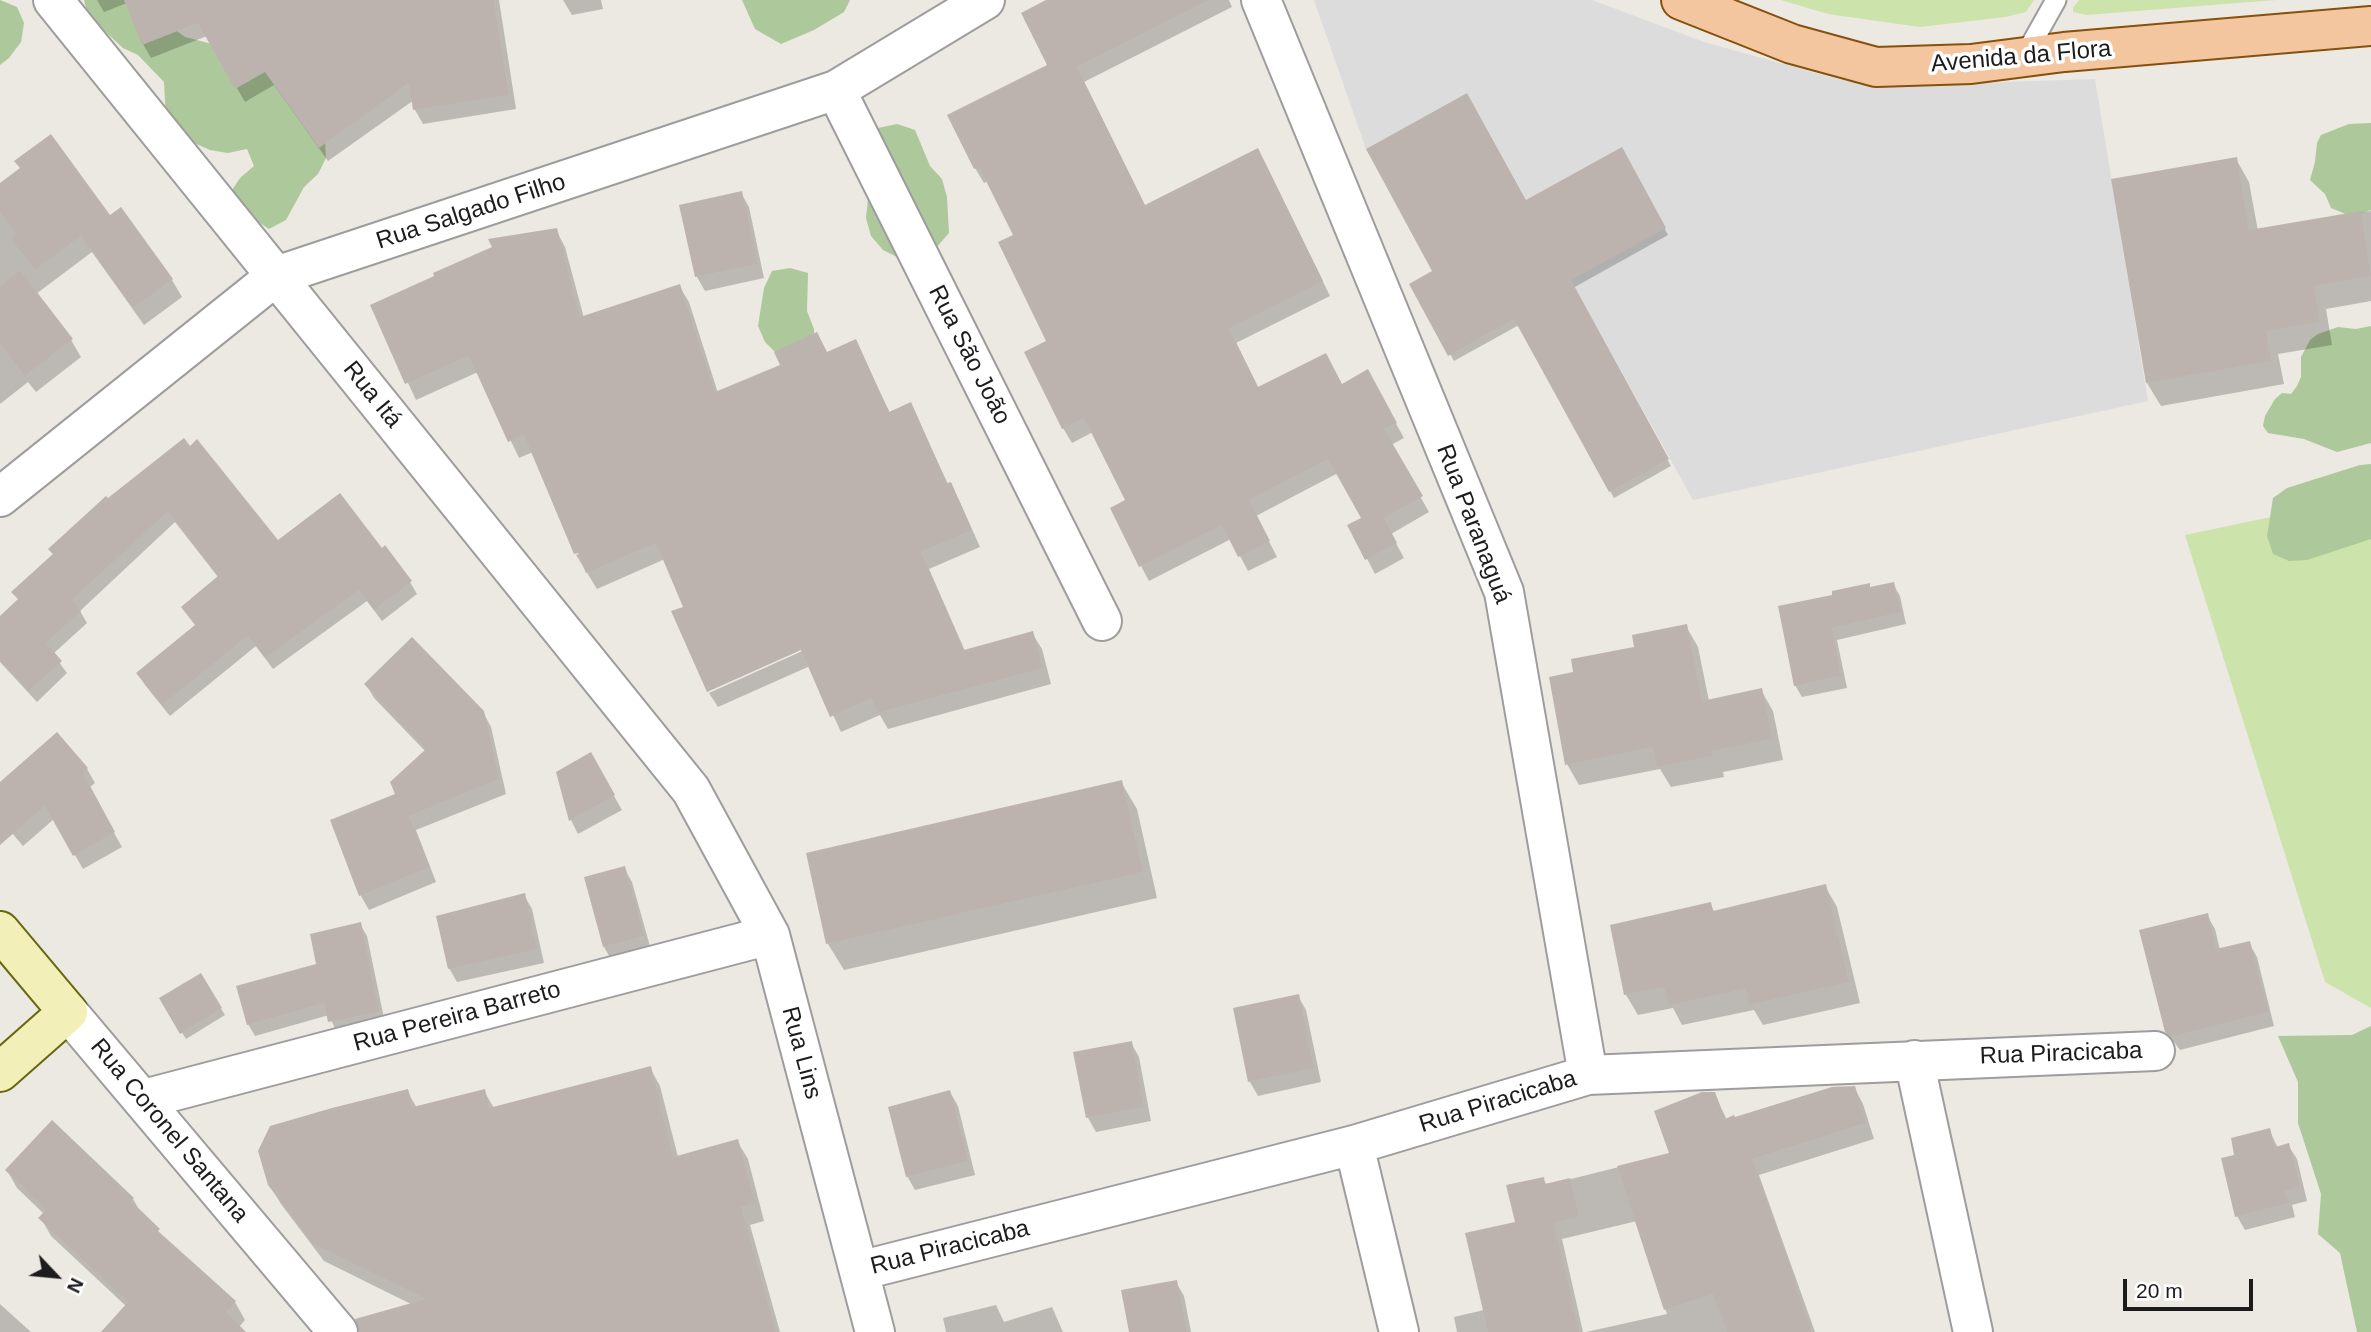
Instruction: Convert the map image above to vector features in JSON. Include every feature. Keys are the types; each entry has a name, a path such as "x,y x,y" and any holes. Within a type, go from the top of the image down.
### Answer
{"main road":[{"name":"Avenida da Flora","path":"1681,0 1792,44 1876,68 1971,64 2371,26"},
{"name":"Rua Coronel Santana","path":"0,931 68,1012"},
{"path":"0,1072 68,1012"}],"street":[{"name":"Rua Itá","path":"53,0 691,790"},
{"name":"Rua Salgado Filho","path":"0,497 276,276 836,90 985,0"},
{"name":"Rua Paranaguá","path":"1261,0 1504,592 1588,1075"},
{"name":"Rua São João","path":"836,90 1102,621"},
{"name":"Rua Lins","path":"691,790 770,934 875,1332"},
{"name":"Rua Pereira Barreto","path":"144,1100 770,934"},
{"name":"Rua Coronel Santana","path":"68,1012 338,1332"},
{"name":"Rua Piracicaba","path":"859,1271 1354,1145 1588,1075 2155,1051"},
{"path":"1914,1060 1973,1332"},
{"path":"1354,1145 1399,1332"}],"lane":[{"path":"2024,57 2056,0"}],"green space":[{"path":"0,0 17,7 24,23 21,42 0,65"},
{"path":"84,0 172,0 170,26 185,37 220,46 246,32 325,139 326,158 318,174 304,187 286,220 269,229 239,209 230,193 240,178 254,166 247,149 228,153 210,150 192,142 166,117 164,82 138,55 123,48 96,23"},
{"path":"742,0 850,0 844,12 814,30 781,44 755,29"},
{"path":"1781,0 2034,0 2026,12 2005,17 1920,27 1828,14"},
{"path":"2079,0 2276,0 2086,15 2073,12"},
{"path":"2371,123 2371,210 2348,215 2331,208 2325,194 2310,180 2317,143 2321,135 2349,124"},
{"path":"897,124 915,130 930,166 942,179 947,197 949,233 935,249 901,259 883,250 871,236 866,218 868,199 865,163 870,144 878,128"},
{"path":"790,268 808,273 807,311 814,329 814,346 783,360 765,342 758,326 764,288 772,271"},
{"path":"2371,326 2371,443 2337,452 2304,439 2268,433 2263,426 2265,416 2275,399 2282,393 2291,394 2297,386 2301,377 2301,357 2310,340 2338,327 2356,329"},
{"path":"2371,464 2371,539 2307,560 2289,561 2273,554 2267,536 2273,498 2287,488"},
{"path":"2371,496 2371,1008 2325,982 2185,535"},
{"path":"2371,1026 2371,1332 2357,1332 2340,1253 2318,1234 2321,1194 2298,1123 2298,1082 2278,1036 2352,1035"}],"shaded area":[{"path":"1314,0 1592,0 1704,42 1841,80 1917,85 2095,79 2148,401 1693,500 1467,93 1366,149"}],"building":[{"path":"124,0 494,0 509,95 413,110 409,83 319,148 265,72 235,89 198,23 142,45"},
{"path":"1046,0 1209,0 1077,67 1145,205 1258,148 1323,281 1229,328 1258,387 1326,353 1342,384 1368,369 1397,423 1384,429 1423,496 1384,518 1397,543 1365,560 1347,525 1361,518 1328,459 1249,500 1270,541 1238,557 1222,525 1139,567 1110,508 1125,500 1084,418 1062,429 1024,352 1046,341 998,242 1013,235 979,167 974,169 947,115 1047,65 1021,13"},
{"path":"1467,93 1526,200 1622,147 1666,228 1571,280 1669,459 1609,492 1514,319 1448,356 1409,284 1432,271 1366,149"},
{"path":"51,134 110,215 121,207 173,279 133,308 81,236 35,270 11,239 16,234 0,212 0,183 20,168 14,161"},
{"path":"2237,157 2249,230 2361,211 2371,276 2314,286 2320,322 2266,331 2272,361 2146,383 2111,179"},
{"path":"742,191 758,264 695,277 679,205"},
{"path":"557,228 580,317 680,284 715,392 780,365 774,352 817,332 827,352 856,339 889,412 911,402 947,483 951,482 972,530 921,552 964,650 1033,631 1043,668 877,713 872,698 830,717 801,650 707,692 671,611 683,607 656,543 586,573 578,553 574,554 524,435 508,442 469,356 405,384 370,305 492,247 488,239"},
{"path":"20,270 73,339 25,376 0,344 0,286"},
{"path":"184,438 190,446 197,439 278,540 340,493 382,548 385,545 412,581 374,610 359,590 265,658 248,636 162,705 136,673 195,625 181,607 218,576 168,511 72,600 81,611 46,643 62,661 29,691 0,660 0,616 18,599 11,592 53,554 48,549 106,496 108,498"},
{"path":"1894,582 1901,612 1832,628 1841,676 1794,686 1778,606 1832,595 1832,591 1870,583 1870,587"},
{"path":"1687,624 1702,701 1762,688 1772,739 1712,751 1713,756 1657,767 1653,747 1565,765 1549,677 1573,672 1571,659 1634,647 1632,635"},
{"path":"412,637 484,711 499,779 409,816 430,867 359,896 330,820 395,794 390,782 426,749 364,684"},
{"path":"57,732 88,768 83,773 115,832 73,856 45,806 0,845 0,782"},
{"path":"591,752 615,795 569,821 556,772"},
{"path":"1122,780 1143,872 826,944 806,853"},
{"path":"625,866 644,936 603,947 584,877"},
{"path":"1826,884 1849,982 1749,1005 1745,989 1669,1005 1664,987 1624,995 1610,925 1711,902 1713,911"},
{"path":"525,893 537,949 448,969 436,916"},
{"path":"2208,913 2216,949 2250,941 2268,1012 2171,1037 2165,1032 2139,930"},
{"path":"361,922 379,1012 328,1022 324,1003 247,1025 236,986 316,964 310,934"},
{"path":"201,973 222,1008 180,1034 159,998"},
{"path":"1299,994 1314,1068 1248,1082 1233,1008"},
{"path":"1132,1041 1144,1107 1086,1118 1073,1052"},
{"path":"651,1066 673,1157 738,1139 755,1203 741,1207 776,1332 359,1332 355,1319 426,1299 312,1243 268,1185 258,1151 270,1126 408,1089 413,1107 485,1089 489,1108"},
{"path":"1855,1086 1866,1123 1752,1159 1812,1332 1727,1332 1713,1294 1664,1310 1617,1166 1669,1153 1654,1111 1702,1092 1715,1092 1725,1119 1832,1087"},
{"path":"950,1090 968,1161 906,1177 888,1107"},
{"path":"52,1120 134,1198 131,1201 160,1229 158,1231 236,1301 226,1312 246,1332 101,1332 128,1302 38,1218 46,1210 5,1170"},
{"path":"2270,1128 2275,1147 2289,1143 2300,1187 2285,1191 2289,1203 2235,1217 2221,1158 2234,1155 2231,1138"},
{"path":"1544,1177 1545,1184 1570,1178 1579,1217 1554,1223 1579,1332 1488,1332 1465,1233 1515,1222 1506,1185"},
{"path":"1177,1280 1187,1332 1129,1332 1121,1290"}]}
